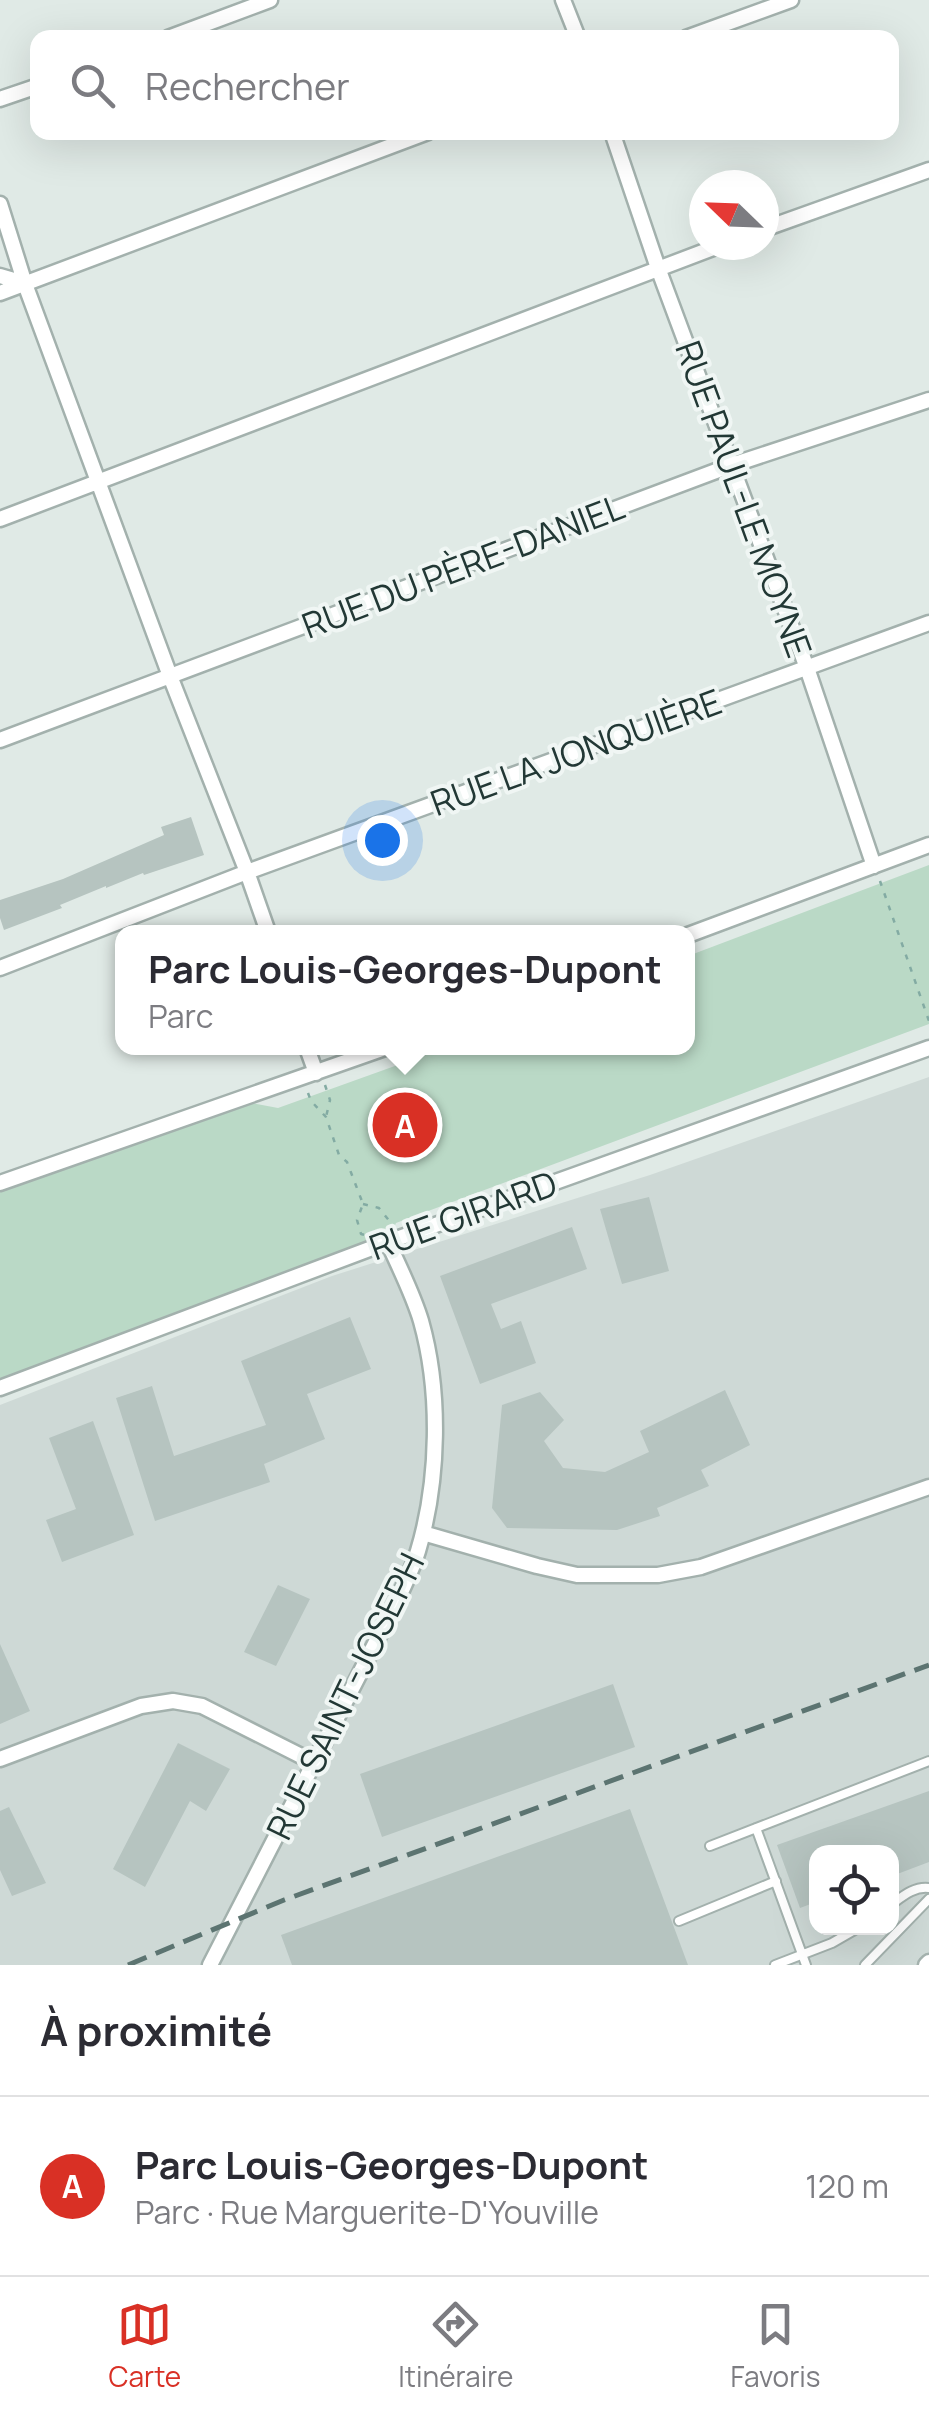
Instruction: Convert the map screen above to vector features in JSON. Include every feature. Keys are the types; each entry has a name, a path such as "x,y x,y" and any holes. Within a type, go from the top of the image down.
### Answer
{"street":[{"path":"189,30 270,0"},
{"path":"564,0 575,30"},
{"path":"708,30 791,0"},
{"path":"0,99 30,89"},
{"path":"0,293 407,140"},
{"name":"RUE PAUL-LE MOYNE","path":"615,140 658,268 807,668 874,866"},
{"path":"779,224 929,170"},
{"path":"0,204 25,284 266,925"},
{"path":"0,519 689,257"},
{"path":"0,276 25,284"},
{"name":"RUE DU PÈRE-DANIEL","path":"0,740 732,465 929,400"},
{"name":"RUE LA JONQUIÈRE","path":"0,968 247,872 929,622"},
{"path":"695,932 929,845"},
{"name":"RUE GIRARD","path":"0,1388 388,1242 929,1048"},
{"path":"310,1055 316,1073"},
{"path":"0,1183 366,1055"},
{"name":"RUE SAINT-JOSEPH","path":"210,1965 397,1602 423,1533 433,1469 432,1374 420,1319 388,1242"},
{"path":"423,1533 578,1575 658,1575 701,1568 929,1486"},
{"path":"0,1759 141,1706 172,1701 202,1706 315,1764"}],"lane":[{"path":"710,1846 929,1761"},
{"path":"756,1828 806,1965"},
{"path":"679,1920 776,1881"},
{"path":"899,1899 915,1889 929,1888"},
{"path":"865,1965 929,1899"},
{"path":"775,1965 846,1935"}],"path":[{"path":"874,866 929,1021"},
{"path":"326,1117 330,1100 316,1073 306,1089 326,1117 339,1155 347,1162 363,1204 358,1220 362,1234 388,1242 391,1223 379,1208 363,1204"}],"shaded area":[{"path":"929,1077 929,1965 0,1965 0,1405 332,1276 650,1175"}],"green space":[{"path":"929,865 929,1024 396,1223 388,1242 0,1394 0,1181 226,1098 278,1108 426,1055 695,1055 695,953"}],"building":[{"path":"191,817 204,855 106,886 4,930 0,900 63,879 164,835 161,827"},
{"path":"649,1197 669,1271 622,1284 600,1209"},
{"path":"572,1227 587,1269 491,1304 501,1329 521,1321 536,1363 480,1384 440,1276"},
{"path":"350,1317 371,1369 307,1394 325,1439 264,1464 270,1482 155,1521 116,1398 152,1386 174,1456 266,1425 241,1361"},
{"path":"725,1390 750,1445 701,1470 709,1486 657,1508 660,1516 617,1530 507,1528 492,1508 502,1405 540,1392 564,1420 544,1441 563,1468 605,1472 649,1452 640,1431"},
{"path":"93,1421 134,1535 62,1562 46,1520 76,1509 49,1438"},
{"path":"278,1585 310,1599 276,1666 244,1652"},
{"path":"0,1644 30,1711 0,1724"},
{"path":"613,1684 635,1747 382,1837 360,1774"},
{"path":"178,1743 230,1769 206,1811 190,1801 145,1887 113,1869"},
{"path":"929,1791 929,1862 899,1873 899,1845 809,1845 809,1905 800,1908 777,1845"},
{"path":"9,1807 46,1883 12,1896 0,1870 0,1811"},
{"path":"630,1809 688,1965 292,1965 281,1935"}],"railway":[{"path":"128,1965 284,1900 929,1665"}],"place":[{"name":"Parc Louis-Georges-Dupont","path":"405,1125"}]}
